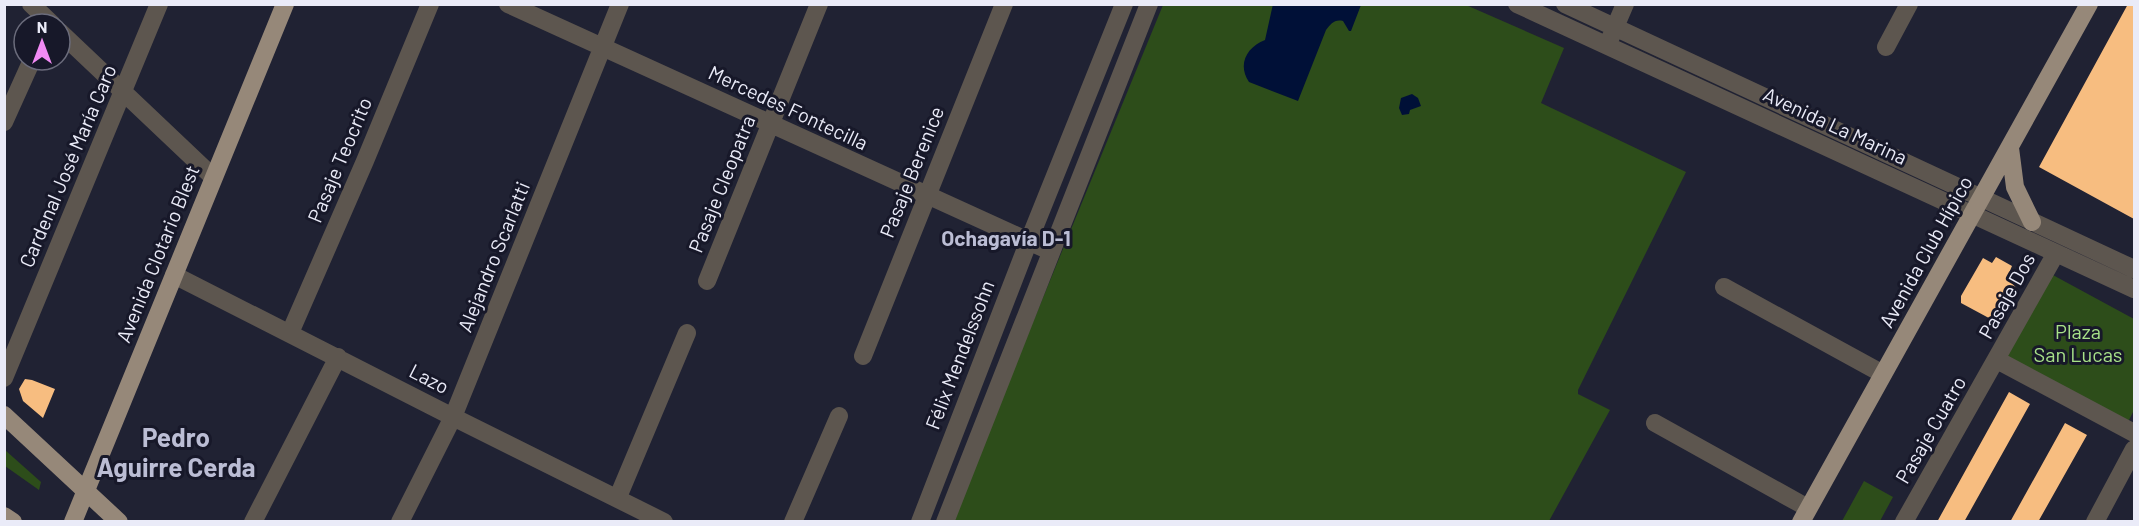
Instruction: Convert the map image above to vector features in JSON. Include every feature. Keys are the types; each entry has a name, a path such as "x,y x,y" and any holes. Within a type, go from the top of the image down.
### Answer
{"main road":[{"name":"Avenida Clotario Blest","path":"73,522 285,4"},
{"name":"Avenida Club Hípico","path":"1804,515 2010,148 2087,5"},
{"path":"2010,148 2015,187 2032,222"},
{"path":"4,415 119,522"},
{"path":"4,516 13,522"}],"street":[{"name":"Cardenal José María Caro","path":"4,378 159,4"},
{"name":"Pasaje Teocrito","path":"290,333 430,4"},
{"name":"Mercedes Fontecilla","path":"508,4 1028,243 1050,251"},
{"name":"Alejandro Scarlatti","path":"400,522 453,417 620,4"},
{"name":"Pasaje Cleopatra","path":"707,281 819,4"},
{"name":"Félix Mendelssohn","path":"920,522 1124,4"},
{"path":"945,522 1149,4"},
{"name":"Avenida La Marina","path":"1564,4 1831,129 1977,206 2056,253 2134,289"},
{"path":"1606,46 1625,4"},
{"path":"1886,47 1909,4"},
{"name":"Avenida La Marina","path":"1517,5 1823,146 1977,206 2032,222 2134,269"},
{"name":"Pasaje Berenice","path":"862,356 1002,9"},
{"path":"72,43 213,177"},
{"path":"4,122 27,72"},
{"path":"1713,95 1721,77"},
{"path":"1823,146 1831,129"},
{"name":"Pasaje Dos","path":"1996,360 2056,253"},
{"name":"Lazo","path":"174,275 664,522"},
{"path":"1724,287 1883,374"},
{"path":"618,497 687,333"},
{"path":"253,522 338,357"},
{"path":"1996,360 2134,433"},
{"name":"Pasaje Cuatro","path":"1904,522 1996,360"},
{"path":"793,522 839,416"},
{"path":"1655,423 1804,515"},
{"path":"2095,522 2134,449"}],"green space":[{"path":"1163,5 1466,5 1564,48 1541,103 1686,172 1578,390 1578,394 1610,410 1549,521 951,522"},
{"name":"Plaza San Lucas","path":"2051,274 2134,319 2134,410 2127,424 2005,359"},
{"path":"5,450 41,482 39,490 5,466"},
{"path":"1864,481 1893,497 1880,521 1842,521"}],"water":[{"path":"1273,4 1361,5 1351,31 1343,21 1333,22 1326,30 1298,101 1249,82 1244,69 1249,52 1265,40"},
{"path":"1412,94 1418,98 1421,106 1410,110 1409,114 1402,115 1399,108 1401,98"}],"building":[{"path":"2128,4 2134,4 2134,219 2039,167"},
{"path":"1996,257 2012,266 2009,273 2012,283 2018,290 2000,324 1961,303 1961,296 1983,258 1992,263"},
{"path":"25,379 55,389 43,418 23,401 19,389"},
{"path":"2009,392 2030,404 1964,522 1937,522"},
{"path":"2065,423 2087,435 2038,522 2010,522"}],"district":[{"name":"Ochagavía D-1","path":"1006,239"},
{"name":"Pedro Aguirre Cerda","path":"176,453"}]}
